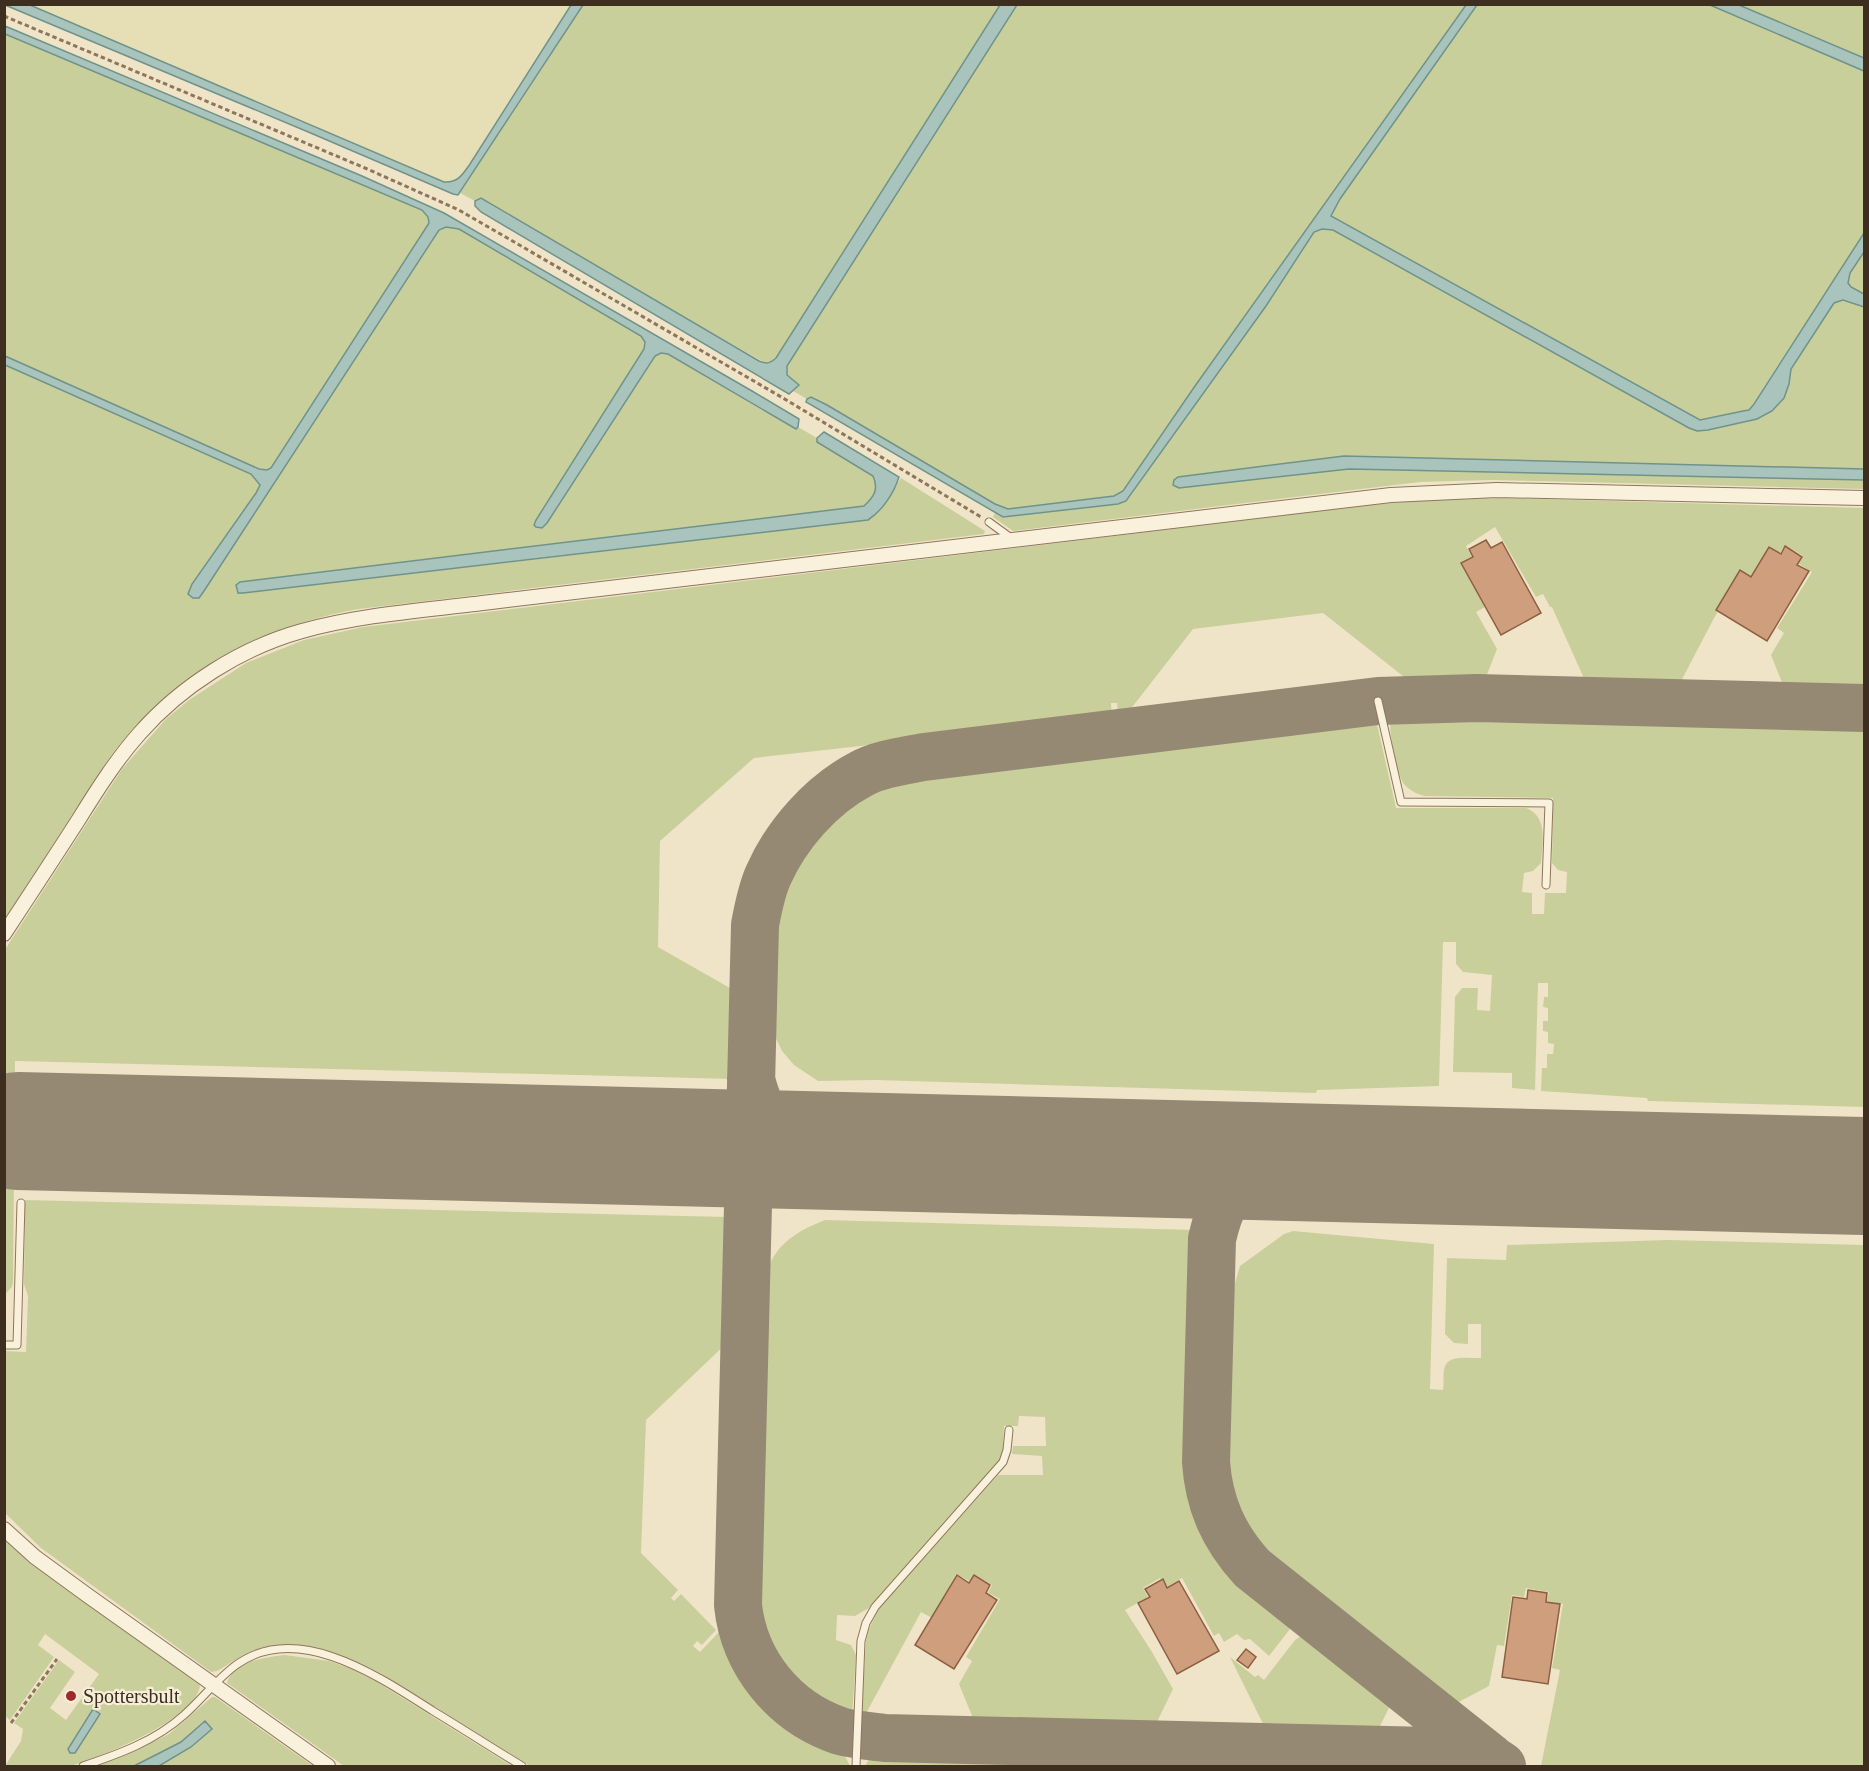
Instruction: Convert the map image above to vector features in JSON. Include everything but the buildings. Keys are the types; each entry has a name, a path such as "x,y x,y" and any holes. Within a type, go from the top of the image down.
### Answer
{"street":[{"path":"4,934 115,764 139,734 183,692 225,665 267,644 301,631 342,621 1391,495 1497,490 1864,498"},
{"path":"4,1529 35,1557 328,1767"}],"lane":[{"path":"989,522 1013,540"},
{"path":"1378,701 1401,802 1549,803 1546,885"},
{"path":"4,1345 17,1346 21,1203"},
{"path":"856,1767 860,1648 866,1623 875,1607 1003,1462 1009,1430"},
{"path":"83,1767 142,1744 164,1731 183,1716 239,1662 265,1652 297,1650 331,1655 355,1664 380,1677 522,1767"}],"path":[{"path":"4,16 459,210 783,398 989,522"},
{"path":"11,1723 57,1659"}],"shaded area":[{"path":"30,5 571,5 460,178 452,182 444,182"}],"green space":[{"path":"583,5 1000,5 776,358 767,364 477,199 475,201 460,193"},
{"path":"1017,5 1466,5 1123,491 1114,496 1008,509 995,504 827,405 811,397 807,399 793,391 799,385 787,375 787,366"},
{"path":"1477,5 1710,5 1864,71 1864,233 1749,410 1700,420 1692,417 1331,216 1340,199"},
{"path":"1739,5 1864,5 1864,58"},
{"path":"5,34 422,210 428,217 429,223 271,468 259,469 5,356"},
{"path":"446,227 459,229 641,336 645,342 644,349 534,525 655,356 661,353 668,354 796,429 798,427 817,438 818,442 873,475 876,484 873,496 864,506 854,508 240,582 236,585 236,590 514,562 868,520 891,494 901,478 985,531 984,534 359,609 296,625 266,636 208,666 182,684 134,728 103,767 5,919 5,365 251,474 260,485 192,584 199,598 439,230"},
{"path":"1322,229 1333,230 1697,431 1757,419 1772,411 1789,384 1791,369 1834,303 1846,301 1860,305 1864,307 1864,469 1344,456 1178,477 1174,480 1179,488 1349,469 1864,480 1864,489 1490,480 1420,482 1013,531 993,517 995,513 1003,517 1126,501 1266,306 1314,232"},
{"path":"1864,252 1864,294 1848,283 1850,273"},
{"path":"1503,498 1864,508 1864,691 1785,690 1771,655 1784,633 1777,628 1812,572 1799,564 1803,556 1785,545 1780,553 1769,546 1743,589 1734,584 1678,687 1587,685 1552,607 1543,594 1536,597 1495,527 1466,546 1472,557 1460,563 1485,607 1476,612 1497,649 1484,682 1413,684 1323,613 1193,629 1126,715 1118,716 1117,703 1111,703 1112,718 754,758 660,841 658,947 737,992 733,1079 15,1061 13,1282 12,1287 5,1294 4,951 122,769 166,719 189,700 246,663 304,640 363,627 1370,505 1426,500"},
{"path":"1485,715 1864,724 1864,1107 1648,1101 1647,1098 1541,1091 1542,1068 1547,1068 1547,1054 1553,1054 1554,1044 1548,1043 1548,1032 1543,1031 1543,1021 1548,1021 1548,1008 1543,1007 1544,997 1548,997 1548,983 1538,983 1535,1090 1512,1088 1512,1073 1453,1072 1455,997 1462,988 1478,988 1477,1010 1490,1011 1492,975 1463,972 1456,964 1456,942 1443,942 1439,1086 1317,1090 1316,1093 875,1080 818,1081 794,1065 782,1051 769,1024 771,954 778,908 793,865 806,845 831,818 860,797 901,781 973,767 1376,720 1396,808 1526,808 1533,812 1541,824 1543,839 1541,863 1533,871 1524,873 1522,892 1532,893 1532,914 1544,914 1545,893 1566,893 1567,872 1558,870 1552,863 1553,798 1425,796 1406,786 1398,771 1390,718"},
{"path":"25,1200 727,1217 730,1230 728,1342 646,1420 641,1553 678,1590 671,1598 674,1601 681,1594 716,1630 702,1645 697,1641 693,1646 700,1652 719,1632 727,1641 748,1680 765,1702 789,1723 845,1756 850,1766 530,1766 382,1674 334,1654 300,1646 266,1647 249,1652 217,1671 211,1672 41,1548 5,1513 4,1351 26,1352 28,1296 24,1284"},
{"path":"825,1220 1195,1230 1190,1466 1197,1509 1217,1551 1237,1576 1289,1620 1290,1629 1269,1656 1250,1639 1244,1640 1237,1634 1224,1642 1219,1633 1214,1636 1182,1578 1165,1588 1160,1578 1143,1588 1148,1597 1125,1610 1173,1689 1154,1728 975,1723 959,1684 972,1661 966,1657 1000,1599 988,1593 992,1585 974,1575 969,1581 956,1574 932,1618 921,1612 861,1720 866,1641 879,1608 998,1475 1043,1475 1042,1456 1012,1454 1013,1446 1046,1446 1045,1417 1019,1416 1018,1426 1004,1426 1003,1450 999,1461 869,1608 855,1616 837,1615 836,1640 851,1645 856,1655 852,1716 815,1699 787,1676 767,1645 756,1606 763,1283 772,1260 785,1243 803,1230"},
{"path":"1293,1231 1434,1244 1430,1389 1443,1390 1444,1370 1449,1361 1459,1358 1481,1358 1481,1324 1468,1324 1468,1344 1454,1343 1445,1334 1447,1258 1506,1260 1507,1245 1668,1240 1864,1245 1864,1766 1541,1766 1560,1670 1552,1668 1563,1604 1547,1601 1549,1592 1526,1588 1524,1597 1512,1595 1504,1646 1497,1645 1489,1686 1453,1705 1261,1553 1244,1534 1227,1500 1223,1464 1228,1308 1240,1266 1284,1234"},
{"path":"4,1540 30,1563 200,1685 195,1698 183,1711 145,1735 84,1762 55,1768 5,1766 21,1741 23,1729 14,1723 59,1660 75,1672 50,1708 66,1720 99,1674 45,1634 38,1645 54,1657 10,1720 5,1716"},
{"path":"1304,1634 1309,1635 1385,1694 1389,1708 1380,1726 1369,1731 1266,1730 1230,1657 1255,1677 1258,1675 1264,1680 1295,1640"},
{"path":"285,1655 329,1661 352,1669 377,1682 512,1766 344,1766 227,1683 230,1676 243,1665 260,1659"},
{"path":"212,1697 313,1766 159,1766 191,1747 212,1729 205,1721 181,1742 134,1766 96,1766 169,1734"},
{"path":"877,1754 1339,1766 865,1766 871,1756"}],"water":[{"path":"5,5 30,5 444,182 449,182 460,177 465,171 571,5 583,5 458,195"},
{"path":"1000,5 1017,5 787,366 787,375 799,385 789,394 481,212 475,206 475,201 481,198 759,361 770,362 776,358"},
{"path":"1466,5 1477,5 1340,199 1331,216 1700,420 1749,410 1864,233 1864,252 1850,273 1848,283 1864,294 1864,307 1843,300 1834,303 1791,369 1784,398 1772,411 1757,419 1708,430 1697,431 1689,428 1333,230 1322,229 1314,232 1266,306 1126,501 1118,504 1003,517 806,402 811,397 827,405 995,504 1008,509 1114,496 1123,491"},
{"path":"1710,5 1739,5 1864,58 1864,71"},
{"path":"5,26 362,176 444,213 799,419 798,427 796,429 668,354 661,353 655,356 547,523 542,528 536,527 534,525 536,520 644,349 645,342 641,336 459,229 446,227 439,230 204,591 199,598 193,598 188,594 192,584 260,485 251,474 5,365 5,356 259,469 267,470 271,468 429,223 428,217 422,210 5,34"},
{"path":"824,432 899,477 887,501 868,520 238,593 236,585 240,582 864,506 874,492 876,485 873,476 817,442 817,438"},
{"path":"1344,456 1864,469 1864,480 1349,469 1179,488 1173,485 1174,480 1178,477"},
{"path":"93,1709 100,1714 75,1753 70,1753 68,1749"},
{"path":"205,1721 212,1729 191,1747 159,1766 134,1766 181,1742"}],"taxiway":[{"path":"1502,1766 1490,1758 1473,1752 885,1738 840,1731 820,1723 801,1711 770,1683 749,1646 738,1605 755,925 763,888 784,846 806,818 832,793 875,768 924,757 1378,701 1477,698 1864,708"},
{"path":"751,1079 760,1107 774,1127 795,1141 822,1150"},
{"path":"1299,1162 1261,1169 1238,1184 1221,1208 1212,1239 1206,1462 1214,1506 1233,1544 1252,1568 1491,1758"}],"runway":[{"path":"18,1131 1864,1176"}],"place":[{"name":"Spottersbult","path":"71,1696"}]}
